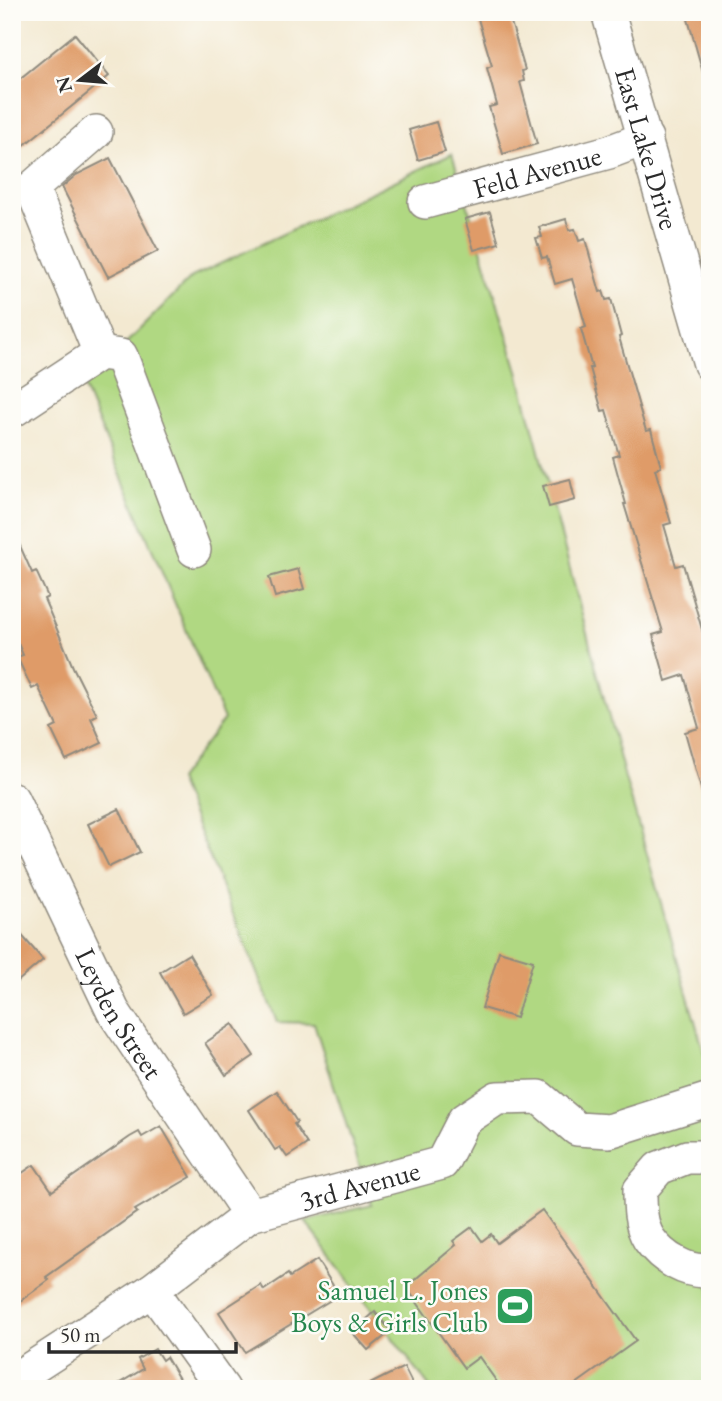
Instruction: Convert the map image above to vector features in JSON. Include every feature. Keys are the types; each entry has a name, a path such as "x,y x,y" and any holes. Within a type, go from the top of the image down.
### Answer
{"street":[{"name":"East Lake Drive","path":"608,12 710,364"},
{"path":"96,132 32,188 110,354 194,550"},
{"name":"Feld Avenue","path":"425,202 610,152 646,138"},
{"path":"12,411 110,354"},
{"name":"Leyden Street","path":"16,817 113,1012 250,1215"},
{"name":"3rd Avenue","path":"12,1381 152,1290 250,1215 442,1163 464,1120 497,1098 539,1097 577,1129 609,1131 710,1099"},
{"path":"710,1157 687,1157 659,1168 640,1191 640,1214 649,1239 675,1263 698,1272 710,1270"},
{"path":"152,1290 223,1389"}],"green space":[{"path":"452,154 516,364 625,778 710,1073 710,1389 431,1389 305,1221 372,1205 314,1023 277,1022 178,780 224,719 83,386 192,277"}],"building":[{"path":"476,12 508,12 525,70 522,71 524,81 520,82 537,144 503,154 489,107 497,105 487,68 492,66"},
{"path":"686,12 710,12 710,75 704,76"},
{"path":"75,34 109,76 12,155 12,85"},
{"path":"436,122 445,152 418,160 409,130"},
{"path":"110,158 158,251 108,277 62,187 76,175"},
{"path":"490,212 499,243 474,250 465,219"},
{"path":"566,219 569,230 575,229 579,241 585,239 600,292 603,291 606,300 611,299 646,431 651,430 661,467 655,469 671,523 664,525 676,566 683,564 710,657 710,798 704,799 685,732 699,728 684,675 666,681 653,635 663,632 624,504 613,457 619,455 606,410 602,411 590,368 581,329 586,327 572,279 555,284 547,257 542,258 536,238 542,237 539,227"},
{"path":"570,479 575,500 549,507 543,486"},
{"path":"12,528 32,573 36,571 48,597 44,599 97,715 91,718 102,743 66,760 51,729 57,726 38,686 32,689 17,657 23,655 12,630"},
{"path":"298,569 304,589 275,597 269,577"},
{"path":"119,809 140,852 109,867 88,824"},
{"path":"12,924 43,960 12,986"},
{"path":"499,951 533,961 516,1018 482,1008"},
{"path":"189,954 213,995 183,1013 160,972"},
{"path":"233,1024 254,1056 226,1075 205,1043"},
{"path":"277,1091 297,1122 294,1124 307,1144 287,1157 280,1147 275,1150 249,1110"},
{"path":"161,1126 191,1177 135,1210 137,1212 46,1277 49,1280 12,1307 12,1180 34,1165 52,1191 130,1137 139,1132 142,1137"},
{"name":"Samuel L. Jones Boys & Girls Club","path":"542,1210 636,1341 569,1389 502,1389 479,1357 464,1368 406,1287 456,1245 453,1241 472,1227 482,1241 491,1234 497,1243"},
{"path":"317,1260 339,1295 245,1352 219,1312 261,1285 264,1290 288,1274 290,1277"},
{"path":"375,1312 391,1331 368,1350 352,1332"},
{"path":"155,1349 162,1360 166,1357 185,1389 110,1389 143,1369 138,1359"},
{"path":"404,1367 415,1389 360,1389"}],"place":[{"name":"Samuel L. Jones Boys & Girls Club","path":"515,1306"}]}
